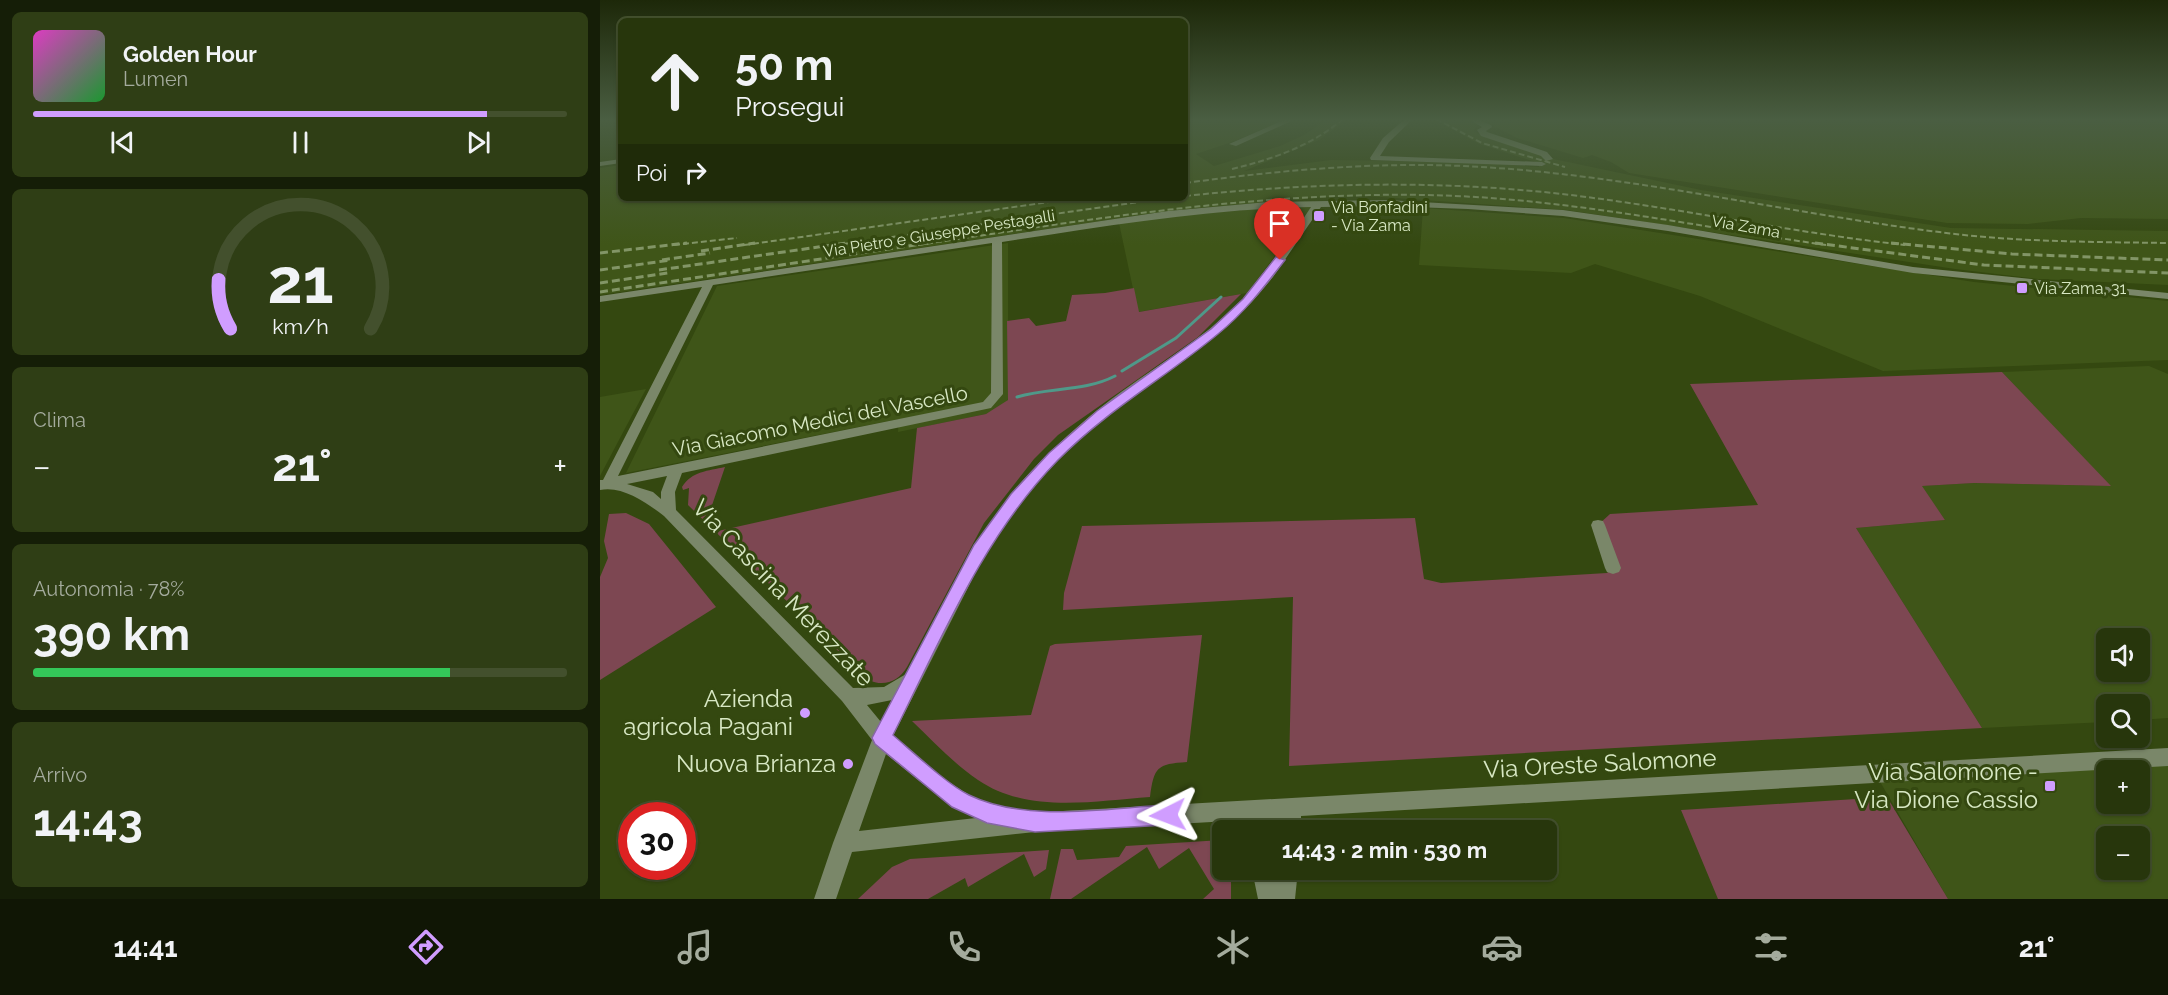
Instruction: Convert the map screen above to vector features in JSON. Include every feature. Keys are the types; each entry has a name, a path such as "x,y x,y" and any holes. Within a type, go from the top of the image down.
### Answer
{"street":[{"path":"600,164 618,161"},
{"path":"825,899 882,738 980,549 1016,497 1054,456 1102,414 1202,341 1247,301 1269,275 1318,204"},
{"name":"Via Pietro e Giuseppe Pestagalli","path":"600,299 1168,214 1268,205 1318,204"},
{"name":"Via Zama","path":"1318,204 1424,204 1563,213 1668,228 1913,270 2168,296"},
{"name":"Via Giacomo Medici del Vascello","path":"604,484 973,410 991,403 997,394 997,240"},
{"path":"604,484 709,283"},
{"path":"669,512 668,492 676,470"},
{"name":"Via Cascina Merezzate","path":"604,484 648,496 669,512 848,696 882,738 959,800 987,813 1035,822"},
{"path":"1598,525 1613,568"},
{"path":"848,696 869,698 891,694 916,673"},
{"name":"Via Oreste Salomone","path":"1035,822 2168,756"},
{"path":"1291,808 1291,820"},
{"path":"1256,810 1257,820"},
{"path":"843,843 1035,822"},
{"path":"1265,880 1269,899"},
{"path":"1284,899 1286,880"}],"shaded area":[{"path":"1188,161 1206,161 1214,166 1231,161 1268,161 1244,171 1323,161 1471,162 1539,167 1539,163 1533,161 1563,161 1701,190 1951,228 2168,231 2168,285 2038,279 1955,269 1567,210 1367,196 1308,198 1175,210 600,295 600,168 618,165 618,201 1188,201"},
{"path":"1608,161 2168,161 2168,219 2081,218 2028,224 1947,223 1629,173"},
{"path":"1313,205 1247,293 1138,312 1119,223 1168,216"},
{"path":"1423,208 1564,218 1974,282 2168,301 2168,360 1883,371 1700,296 1595,264 1571,273 1419,265"},
{"path":"1008,243 1008,400 1000,407 986,414 898,432 899,419 626,473 717,286"},
{"path":"1134,288 1139,312 1241,294 1198,337 1058,435 1034,459 984,523 907,667 895,680 880,683 868,680 688,505 689,488 683,490 682,487 686,482 701,473 725,467 707,520 718,531 911,488 917,428 986,414 1008,400 1007,321 1029,318 1036,326 1066,321 1072,295"},
{"path":"2149,366 2168,374 2168,718 2150,719 2150,694 2096,694 2096,722 1982,728 1856,528 1945,520 1921,486 1974,483 2110,486 2002,372"},
{"path":"2002,372 2111,486 1974,483 1922,486 1945,520 1856,528 1982,728 1289,766 1293,597 1063,610 1064,593 1082,526 1415,518 1424,579 1441,583 1607,573 1613,568 1598,525 1610,514 1758,505 1690,384"},
{"path":"646,389 620,438 600,476 600,397"},
{"path":"626,513 649,524 716,607 600,680 600,577 608,558 604,541 609,514"},
{"path":"1202,635 1187,762 1169,764 1159,769 1153,779 1150,797 1061,803 1018,798 997,791 978,780 912,721 1031,715 1050,646 1055,644"},
{"path":"2168,757 2168,899 1948,899 1875,773 2096,761 2096,814 2150,814 2150,760 2113,760"},
{"path":"1887,797 1948,899 1718,899 1681,810"},
{"path":"1212,841 1212,880 1231,880 1231,899 1203,899 1214,889 1189,848 1159,869 1147,847 1071,899 1050,899 1061,849 1073,849 1077,860 1119,857 1126,846"},
{"path":"1049,850 1046,869 1034,877 1024,854 968,887 965,878 928,899 858,899 892,867 910,859"}],"waterway":[{"path":"1122,371 1176,338 1221,297"},
{"path":"1017,397 1091,385 1115,376"}],"railway":[{"path":"1232,169 1262,161"},
{"path":"1544,161 1565,167"},
{"path":"1188,183 1341,167 1419,165 1497,168 1612,180 1841,218 1981,237 2168,243"},
{"path":"1188,196 1277,188 1369,185 1507,189 1597,198 1905,245"},
{"path":"918,245 1107,217 1234,203 1361,195 1425,195 1525,201 1826,245"},
{"path":"744,245 1057,201"},
{"path":"836,245 1146,201"},
{"path":"674,245 737,238"},
{"path":"600,253 687,243"},
{"path":"701,251 755,243"},
{"path":"659,270 846,243"},
{"path":"600,292 928,243"},
{"path":"1815,243 1984,265 2168,273"},
{"path":"1891,243 2012,254 2168,260"},
{"path":"662,260 710,253"},
{"path":"600,270 671,260"},
{"path":"600,283 668,273"}],"place":[{"name":"Via Bonfadini - Via Zama","path":"1319,216"},
{"name":"Via Zama, 31","path":"2022,288"},
{"name":"Azienda agricola Pagani","path":"805,713"},
{"name":"Nuova Brianza","path":"848,764"},
{"name":"Via Salomone - Via Dione Cassio","path":"2050,786"}],"route":[{"path":"1168,815 1035,822 987,813 959,800 899,754 882,738 980,549 1016,497 1078,434 1124,396 1215,331 1247,301 1280,260"}]}
